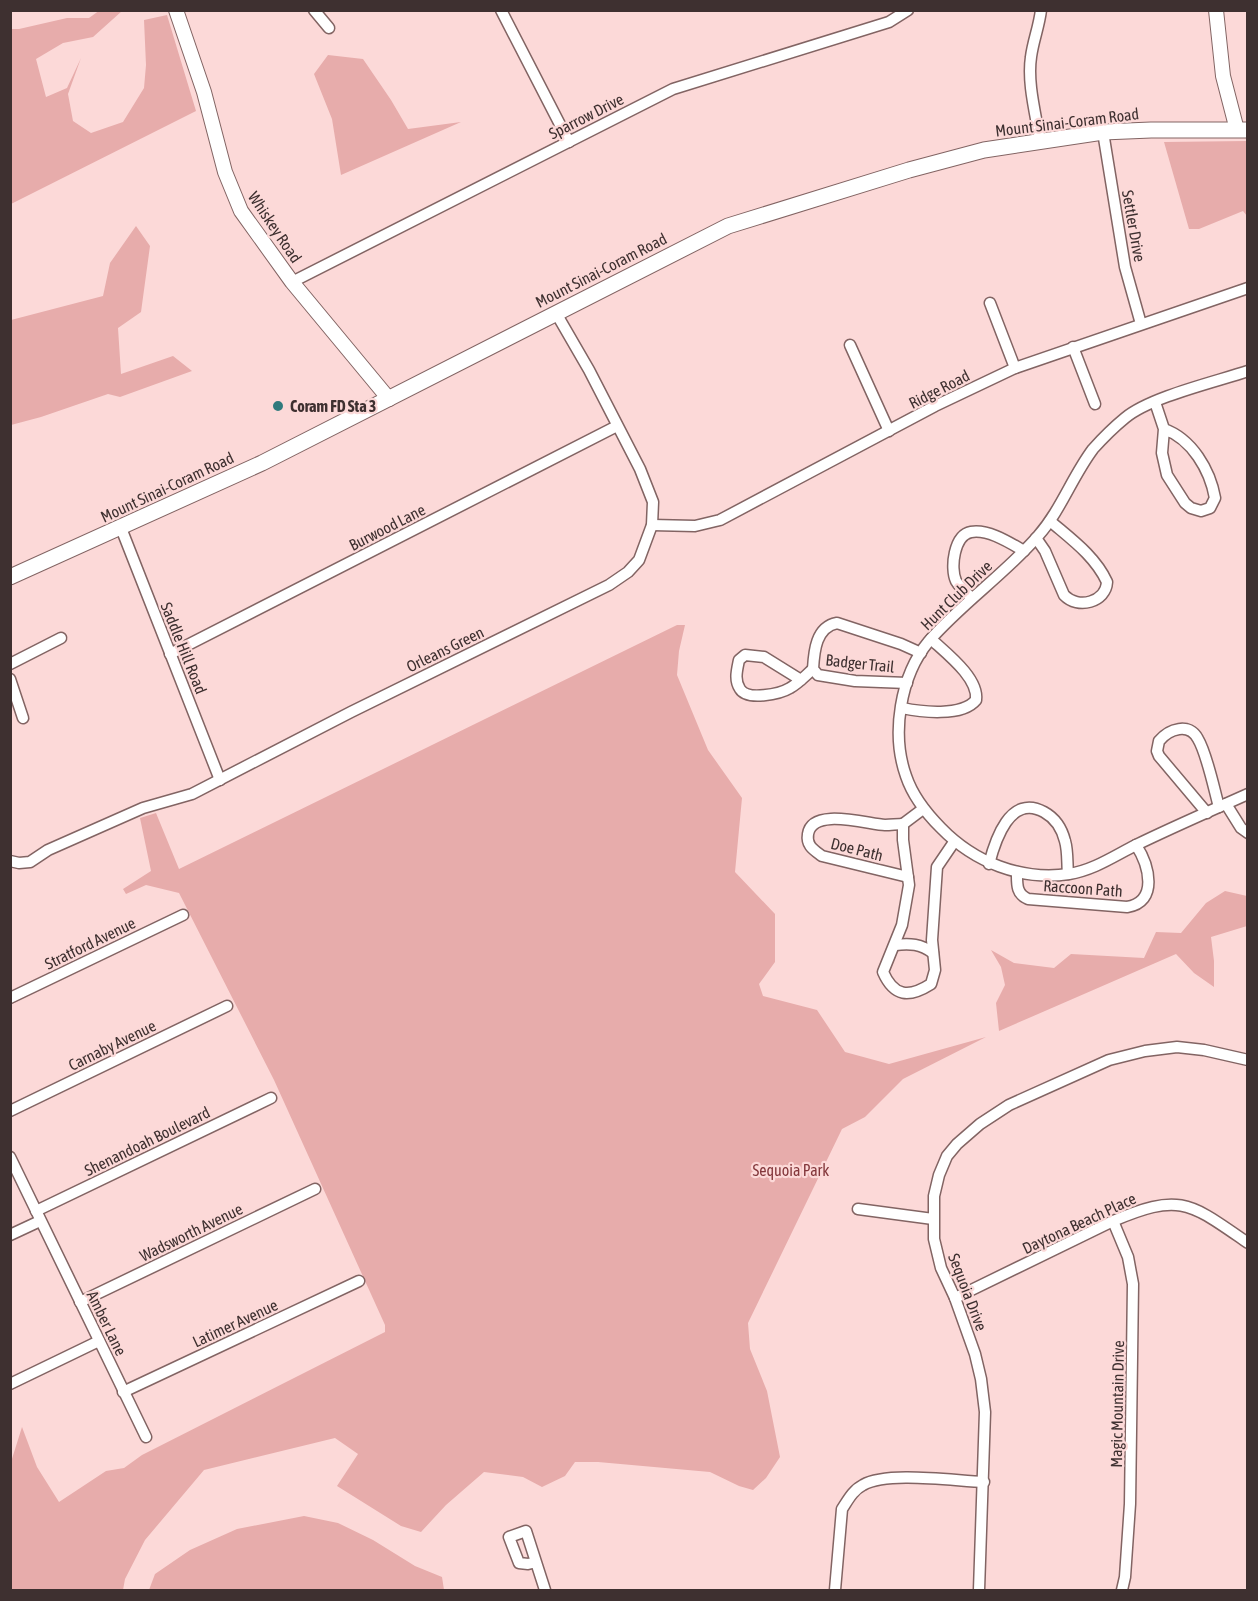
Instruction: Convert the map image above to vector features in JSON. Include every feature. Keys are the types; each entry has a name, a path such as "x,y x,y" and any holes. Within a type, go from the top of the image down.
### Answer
{"main road":[{"name":"Mount Sinai-Coram Road","path":"10,577 262,463 728,226 909,170 984,150 1103,132 1242,130"}],"street":[{"name":"Whiskey Road","path":"176,10 200,81 225,171 241,212 292,282 389,399"},
{"path":"314,10 329,28"},
{"name":"Sparrow Drive","path":"292,282 673,89 889,22 908,10"},
{"path":"1040,141 1031,83 1030,58 1040,23 1041,10"},
{"path":"1216,10 1223,76 1242,130"},
{"path":"503,11 569,142"},
{"name":"Settler Drive","path":"1103,132 1125,267 1141,324"},
{"name":"Ridge Road","path":"652,525 695,526 720,520 1015,368 1248,288"},
{"path":"990,303 1015,368"},
{"name":"Orleans Green","path":"10,861 18,864 30,862 48,850 143,808 192,794 351,712 609,585 628,572 639,560 652,525 653,501 589,370 555,313"},
{"path":"850,345 889,431"},
{"path":"1073,347 1095,404"},
{"name":"Hunt Club Drive","path":"1248,371 1155,402 1126,417 1094,449 1050,521 1036,538 931,639 921,653 907,683 899,720 900,751 905,775 923,809 954,842 989,864 1017,872 1068,874 1092,868 1248,794"},
{"path":"1155,402 1164,429 1162,455 1167,475 1185,503 1191,508 1201,511 1210,508 1215,498 1210,478 1191,447 1176,433 1164,429"},
{"name":"Burwood Lane","path":"170,654 617,426"},
{"path":"1036,538 1045,550 1064,595 1070,601 1085,603 1095,599 1104,591 1107,582 1086,551 1050,521"},
{"name":"Saddle Hill Road","path":"121,528 220,780"},
{"path":"972,598 961,588 953,574 954,559 963,537 974,532 988,534 1024,551"},
{"name":"Badger Trail","path":"907,683 855,681 818,675 813,669 818,639 827,628 837,622 921,653"},
{"path":"10,664 61,638"},
{"path":"902,708 916,711 957,710 969,706 976,700 975,687 969,677 931,639"},
{"name":"Badger Trail","path":"801,680 764,657 745,655 739,660 736,676 740,689 755,695 767,695 790,688 801,680 813,669"},
{"path":"10,679 23,718"},
{"path":"1207,813 1159,756 1157,751 1159,741 1173,731 1184,728 1199,739 1222,805 1248,833"},
{"path":"989,864 994,842 1005,822 1018,811 1031,808 1050,816 1063,834 1068,874"},
{"path":"923,809 903,824 909,885 902,925 883,972 892,988 902,993 916,993 932,984 935,970 932,940 937,867 954,842"},
{"name":"Doe Path","path":"903,824 885,825 826,819 812,826 808,832 808,839 811,848 822,856 908,877"},
{"name":"Raccoon Path","path":"1017,872 1019,891 1028,899 1134,906 1144,899 1148,885 1145,859 1136,846"},
{"name":"Stratford Avenue","path":"10,998 183,915"},
{"path":"895,945 913,944 925,947 933,953"},
{"name":"Carnaby Avenue","path":"10,1111 226,1006"},
{"name":"Sequoia Drive","path":"979,1590 985,1412 975,1354 936,1253 933,1219 934,1196 947,1156 980,1124 1009,1105 1108,1060 1145,1051 1177,1047 1204,1050 1248,1060"},
{"name":"Shenandoah Boulevard","path":"10,1235 38,1216 271,1098"},
{"name":"Amber Lane","path":"10,1157 146,1437"},
{"name":"Wadsworth Avenue","path":"80,1302 315,1190"},
{"name":"Daytona Beach Place","path":"955,1298 1113,1221 1138,1210 1156,1206 1183,1205 1202,1212 1248,1243"},
{"path":"858,1209 933,1219"},
{"name":"Magic Mountain Drive","path":"1113,1221 1128,1257 1133,1284 1130,1504 1122,1590"},
{"name":"Latimer Avenue","path":"123,1392 359,1281"},
{"path":"10,1384 99,1341"},
{"path":"835,1590 842,1509 849,1498 863,1485 893,1477 984,1482"},
{"path":"536,1562 545,1590"}],"green space":[{"path":"100,10 122,11 93,37 63,43 36,59 46,97 67,88 81,58 68,94 73,121 91,133 123,122 144,88 146,65 144,20 167,15 196,111 11,204 11,29 67,18 89,18"},
{"path":"328,55 363,59 408,129 461,122 341,175 332,119 314,74"},
{"path":"1247,141 1247,216 1243,211 1199,229 1189,229 1164,142"},
{"path":"136,226 150,246 141,312 118,328 121,374 173,356 192,371 120,397 108,394 11,425 11,320 103,296 110,263"},
{"name":"Sequoia Park","path":"677,625 685,625 679,651 677,675 708,750 742,798 735,872 775,914 775,962 759,984 763,996 817,1010 845,1052 889,1064 986,1037 903,1079 865,1117 842,1129 748,1323 750,1349 767,1391 780,1457 766,1478 753,1490 710,1472 575,1462 565,1476 542,1487 523,1477 484,1472 446,1505 421,1532 401,1526 337,1486 358,1454 335,1438 204,1470 145,1540 125,1579 123,1590 11,1590 11,1462 22,1427 37,1467 59,1502 106,1471 124,1468 142,1455 385,1332 385,1325 274,1080 179,893 146,885 126,894 123,889 151,871 140,818 156,813 179,869"},
{"path":"1225,891 1247,896 1247,926 1211,937 1214,987 1194,973 1176,954 999,1031 996,1003 1005,985 1001,967 991,950 1014,963 1054,968 1071,954 1144,958 1156,932 1181,933 1206,903"},
{"path":"304,1516 338,1523 373,1540 415,1566 442,1577 444,1590 149,1590 155,1574 190,1550 237,1529"}],"place":[{"name":"Coram FD Sta 3","path":"278,406"}]}
